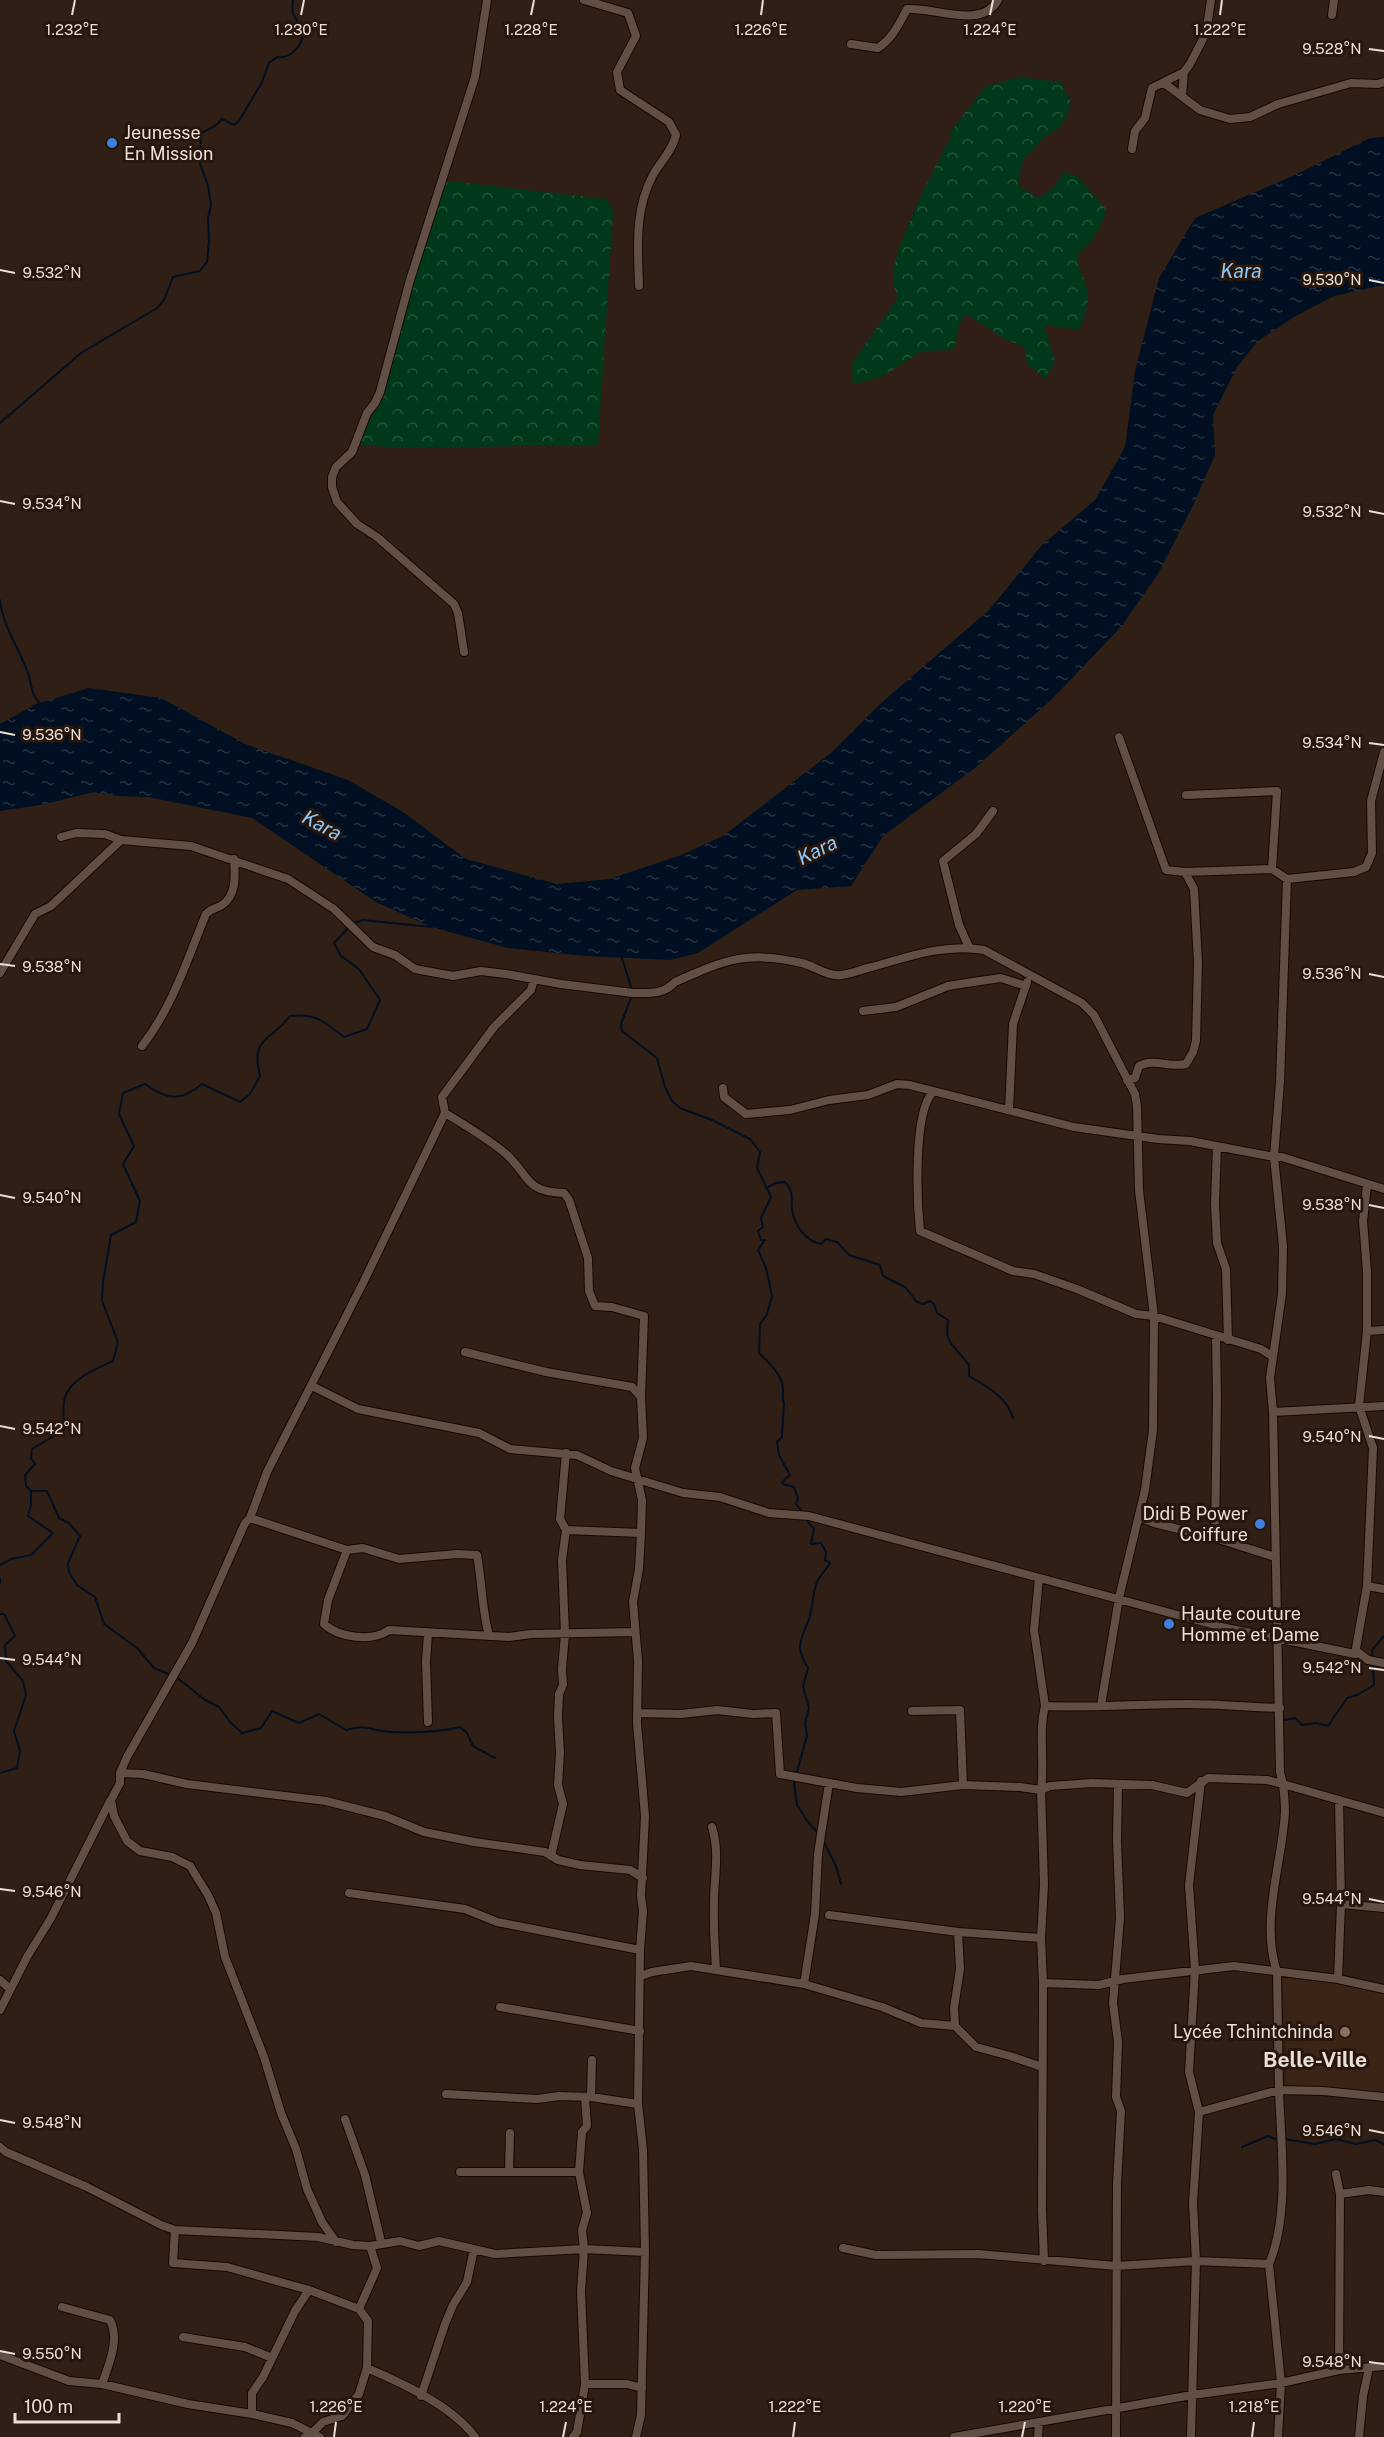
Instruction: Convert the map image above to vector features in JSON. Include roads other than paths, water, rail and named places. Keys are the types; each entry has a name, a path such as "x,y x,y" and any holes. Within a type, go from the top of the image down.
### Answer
{"street":[{"path":"464,652 458,613 454,604 377,537 357,524 337,502 332,477 336,468 352,453 367,413 380,392 416,259 474,77 487,0"},
{"path":"585,0 628,13 636,36 617,72 620,90 669,122 676,135 673,147 653,174 642,198 638,226 639,286"},
{"path":"851,44 878,48 887,42 908,9 981,15 993,9 998,0"},
{"path":"1132,149 1135,131 1145,118 1152,88 1184,72 1190,64 1206,33 1211,0"},
{"path":"1332,15 1334,0"},
{"path":"1182,96 1184,72"},
{"path":"1164,83 1200,110 1230,119 1250,117 1278,104 1351,83 1378,84 1384,82"},
{"path":"1119,737 1166,870 1185,872 1272,869 1287,879 1354,872 1365,867 1372,853 1374,836 1371,801 1384,752"},
{"path":"1186,795 1277,791 1272,869"},
{"path":"969,947 964,942 943,861 976,834 993,811"},
{"path":"61,837 76,833 105,834 121,840 192,846 288,879 334,909 373,947 395,955 415,969 442,976 481,971 633,993 658,993 668,990 675,982 733,958 755,956 784,959 807,964 839,976 923,952 969,947 984,950 1082,1003 1094,1015 1134,1094 1137,1106 1139,1190 1154,1316 1153,1430 1139,1517 1119,1598 1101,1705"},
{"path":"0,974 35,914 51,906 121,840"},
{"path":"142,1046 159,1024 185,971 206,914 213,907 221,906 230,897 234,885 234,860"},
{"path":"1127,1080 1135,1078 1139,1066 1147,1062 1170,1066 1186,1064 1193,1052 1197,1031 1194,889 1185,872"},
{"path":"1278,2437 1281,2383 1269,2264 1275,2248 1281,2213 1282,2140 1277,1972 1271,1954 1272,1909 1285,1812 1279,1753 1273,1412 1270,1378 1282,1294 1283,1246 1274,1157 1280,1076 1287,879"},
{"path":"1009,1110 1013,1024 1029,975"},
{"path":"863,1011 896,1007 948,986 973,982 1001,978 1026,986"},
{"path":"0,2010 51,1918 120,1783 120,1773 154,1706 186,1653 244,1523 249,1518 267,1472 312,1386 445,1113 442,1097 453,1080 480,1049 494,1027 531,990 534,979"},
{"path":"723,1088 724,1097 746,1114 790,1110 829,1100 868,1095 897,1084 910,1085 1074,1127 1282,1157 1384,1189"},
{"path":"933,1092 927,1098 921,1126 918,1169 920,1231 1013,1270 1034,1274 1077,1289 1136,1314 1154,1316 1261,1349 1273,1357"},
{"path":"445,1113 505,1153 528,1181 539,1190 564,1193 569,1200 588,1258 589,1292 595,1306 612,1307 644,1316 641,1397 643,1438 635,1468 642,1500 641,1533 639,1569 633,1602 638,1661 637,1713 645,1816 638,2104 643,2149 645,2252 641,2415 636,2437"},
{"path":"1217,1146 1215,1204 1217,1244 1226,1269 1228,1340"},
{"path":"1355,1654 1367,1586 1372,1448 1359,1406 1367,1331 1367,1271 1363,1221 1367,1185"},
{"path":"1367,1331 1384,1330"},
{"path":"1215,1538 1216,1336"},
{"path":"465,1352 546,1372 632,1387 641,1397"},
{"path":"312,1386 358,1409 479,1433 510,1449 577,1455 611,1471 684,1493 720,1497 769,1513 809,1516 1226,1628 1278,1640 1359,1653 1368,1660 1384,1663"},
{"path":"1273,1412 1384,1406"},
{"path":"551,1856 563,1804 558,1785 560,1753 558,1717 559,1694 563,1685 565,1634 562,1560 566,1530 560,1518 566,1453"},
{"path":"1139,1517 1275,1557"},
{"path":"249,1518 347,1550 363,1548 399,1559 457,1554 477,1555 483,1590 485,1622 489,1635"},
{"path":"566,1530 641,1533"},
{"path":"347,1550 328,1600 324,1624 329,1629 340,1633 369,1638 382,1635 389,1630 509,1637 531,1634 635,1632"},
{"path":"1039,1578 1034,1630 1045,1706 1042,1718 1041,1790 1044,1885 1041,1938 1044,2261"},
{"path":"1367,1586 1384,1589"},
{"path":"428,1633 426,1662 428,1722"},
{"path":"1045,1706 1127,1707 1187,1704 1280,1708"},
{"path":"637,1713 681,1714 717,1710 753,1714 776,1713 780,1774 829,1783 901,1792 963,1785 1041,1790 1058,1785 1118,1784 1152,1785 1187,1793 1208,1778 1238,1778 1267,1780 1384,1813"},
{"path":"912,1711 960,1710 963,1785"},
{"path":"120,1773 143,1774 187,1784 326,1801 385,1816 424,1832 545,1852 558,1860 580,1865 630,1870 643,1878"},
{"path":"1191,2437 1196,2261 1193,2203 1199,2112 1189,2072 1195,1970 1189,1885 1201,1781"},
{"path":"804,1984 815,1914 818,1854 829,1783"},
{"path":"1116,2437 1116,2266 1121,2112 1116,2097 1118,2042 1113,2003 1120,1918 1117,1866 1118,1784"},
{"path":"111,1800 114,1816 127,1841 140,1851 172,1857 190,1866 208,1895 216,1913 225,1958 264,2057 281,2113 296,2149 307,2189 322,2222 336,2242"},
{"path":"1338,1979 1341,1904 1339,1800"},
{"path":"712,1827 716,1842 717,1869 714,1901 716,1970"},
{"path":"349,1893 465,1909 497,1922 640,1950"},
{"path":"1341,1904 1384,1908"},
{"path":"829,1915 958,1932 1041,1938"},
{"path":"955,2026 954,2008 960,1969 958,1932"},
{"path":"641,1976 691,1966 804,1984 882,2007 921,2023 955,2026 976,2047 1042,2067"},
{"path":"1043,1983 1115,1983 1123,1979 1234,1966 1338,1979 1384,1989"},
{"path":"0,1980 10,1989"},
{"path":"501,2007 640,2031"},
{"path":"573,2437 577,2432 585,2384 581,2324 584,2249 582,2230 587,2213 579,2172 582,2132 587,2126 592,2060"},
{"path":"1199,2112 1279,2091 1323,2091 1384,2097"},
{"path":"446,2094 537,2099 559,2096 588,2097 638,2104"},
{"path":"345,2119 365,2175 381,2242"},
{"path":"509,2170 510,2133"},
{"path":"0,2147 6,2152 175,2230 318,2237 336,2242 370,2246 381,2242 400,2241 419,2246 440,2241 495,2254 584,2249 645,2252"},
{"path":"460,2172 509,2170 579,2172"},
{"path":"1336,2174 1340,2194 1339,2370"},
{"path":"1340,2194 1369,2190 1384,2192"},
{"path":"175,2230 173,2263 227,2266 309,2290 358,2309 369,2321 367,2368 359,2394 342,2416 323,2422 317,2435"},
{"path":"358,2309 377,2268 370,2246"},
{"path":"843,2248 876,2256 978,2254 1116,2266 1196,2261 1269,2264"},
{"path":"421,2396 445,2324 466,2282 474,2249"},
{"path":"252,2414 252,2393 295,2311 309,2290"},
{"path":"62,2307 111,2320 116,2331 102,2384"},
{"path":"183,2337 245,2347 272,2358"},
{"path":"0,2355 69,2381 102,2384 188,2404 252,2414 292,2423 317,2435"},
{"path":"954,2437 1116,2408 1281,2383 1339,2370 1384,2366"},
{"path":"367,2368 456,2416 472,2436"},
{"path":"1359,2437 1369,2368"},
{"path":"585,2384 627,2384 642,2388"},
{"path":"1038,2437 1039,2422"},
{"path":"305,2437 317,2435"}],"water":[{"name":"Kara","path":"1384,137 1384,285 1334,296 1294,317 1258,341 1237,367 1213,415 1215,455 1195,501 1158,574 1121,627 1053,698 975,768 883,836 851,886 797,890 698,953 670,960 586,956 508,948 431,927 376,902 252,818 148,797 94,792 41,805 0,811 0,724 36,704 89,688 161,698 245,744 348,780 403,812 466,859 557,884 610,879 681,855 723,836 832,752 880,704 989,610 1042,545 1095,500 1125,447 1135,371 1159,278 1195,218 1295,175 1370,138"}],"waterway":[{"path":"0,423 81,353 157,308 164,300 173,277 200,271 207,262 208,218 211,205 208,185 200,164 201,133 215,126 222,119 234,125 239,121 262,82 269,63 277,57 292,53 300,44 302,34 293,13 293,0"},
{"path":"0,600 8,630 26,667 33,694 41,705"},
{"path":"0,1565 11,1559 31,1555 53,1533 28,1516 31,1491 26,1486 25,1475 35,1464 31,1458 32,1449 64,1430 64,1405 68,1391 85,1375 113,1361 118,1342 102,1301 103,1282 111,1235 136,1222 140,1201 123,1164 134,1146 119,1114 123,1093 145,1084 160,1093 174,1097 187,1094 202,1084 240,1102 250,1094 260,1076 258,1063 260,1047 290,1016 314,1017 344,1037 367,1029 380,1000 359,969 341,956 334,943 352,924 363,920 431,927"},
{"path":"621,955 632,990"},
{"path":"632,995 621,1024 622,1031 657,1058 665,1087 672,1101 680,1108 712,1120 750,1139 760,1152 757,1168 771,1197 761,1218 763,1227 758,1231 761,1240 765,1240 758,1250 766,1268 772,1296 767,1314 760,1324 759,1353 781,1379 784,1403 782,1437 777,1442 779,1455 790,1475 782,1482 794,1487 798,1498 796,1504 803,1513"},
{"path":"766,1188 776,1183 785,1182 788,1185 795,1221 810,1240 821,1244 826,1239 837,1242 849,1255 880,1265 883,1276 905,1287 917,1302 923,1304 930,1301 934,1304 937,1313 948,1320 947,1334 950,1342 969,1365 969,1376 1001,1398 1013,1418"},
{"path":"33,1491 47,1491 59,1518 69,1523 80,1536 68,1563 69,1572 77,1585 95,1597 104,1624 137,1648 154,1668 171,1675"},
{"path":"805,1518 814,1529 811,1544 821,1543 826,1552 825,1560 830,1563 817,1582 810,1615 800,1643 801,1654 808,1668 803,1687 809,1708 805,1723 807,1736 794,1782 797,1805 819,1834"},
{"path":"0,1578 0,1583"},
{"path":"0,1614 4,1614 15,1636 5,1645 6,1661 23,1681 26,1695 14,1731 20,1751 17,1768 0,1773"},
{"path":"1284,1720 1295,1718 1302,1725 1316,1723 1328,1726 1347,1698 1374,1685 1372,1650 1384,1636"},
{"path":"176,1677 205,1700 219,1707 242,1733 261,1728 272,1711 299,1723 319,1714 346,1730 361,1727 392,1732 411,1732 460,1727 467,1733 473,1746 495,1758"},
{"path":"823,1840 836,1866 841,1884"},
{"path":"1242,2147 1268,2136 1278,2140"},
{"path":"1284,2139 1315,2144 1336,2139 1356,2144 1375,2140 1384,2144"}],"place":[{"name":"Jeunesse En Mission","path":"112,143"},
{"name":"Didi B Power Coiffure","path":"1260,1524"},
{"name":"Haute couture Homme et Dame","path":"1169,1624"},
{"name":"Lycée Tchintchinda","path":"1345,2032"}],"district":[{"name":"Belle-Ville","path":"1315,2060"}]}
